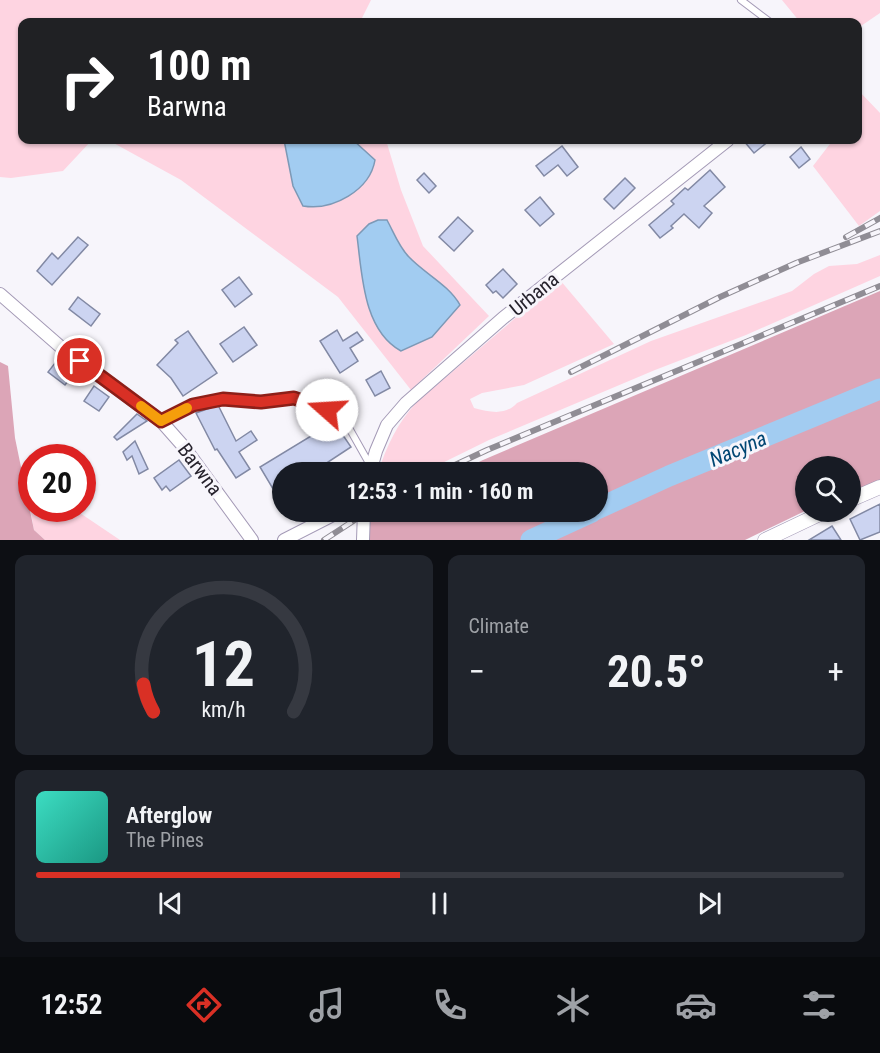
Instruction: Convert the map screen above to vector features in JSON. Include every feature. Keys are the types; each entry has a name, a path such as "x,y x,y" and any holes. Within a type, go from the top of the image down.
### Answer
{"street":[{"name":"Urbana","path":"374,462 387,425 406,403 503,318 723,144"},
{"name":"Barwna","path":"0,294 63,349 161,421 184,447 252,540"},
{"path":"861,495 880,487"},
{"path":"285,540 320,522"},
{"path":"363,540 364,522"},
{"path":"765,540 803,522"}],"lane":[{"path":"741,0 765,18"},
{"path":"161,421 193,405 223,399 261,402 294,398 327,410 348,426 367,462"}],"shaded area":[{"path":"0,0 371,0 362,18 18,18 18,144 88,144 63,171 11,178 0,177"},
{"path":"782,0 880,0 880,13 862,25 862,18 797,18"},
{"path":"862,94 880,113 880,211 859,226 813,166 830,144 862,144"},
{"path":"115,144 387,144 401,190 423,246 489,316 411,390 338,297 181,180"},
{"path":"880,255 880,276 746,335 655,370 489,440 444,462 382,462 393,435 417,402 560,280 614,344 524,385 482,393 470,399 474,408 491,412 507,410 517,403 651,341 792,291 829,266 857,264"},
{"path":"880,291 880,386 665,473 608,500 608,462 479,462"},
{"path":"0,362 8,366 18,453 18,522 32,522 34,530 45,540 0,540"},
{"path":"880,395 880,480 861,488 861,456 795,456 795,516 745,540 542,540 580,522 608,522 608,509 670,480"},
{"path":"33,522 93,522 120,540 45,540 34,530"},
{"path":"368,522 562,522 524,540 368,540"}],"water":[{"path":"285,144 357,144 375,160 366,181 338,202 315,207 303,206 293,186"},
{"path":"378,220 387,220 405,253 450,291 460,305 432,337 401,351 388,342 379,330 363,284 357,236 369,224"}],"building":[{"path":"746,144 765,144 754,153"},
{"path":"562,146 578,167 567,176 558,165 544,176 536,166"},
{"path":"801,147 810,159 799,168 790,157"},
{"path":"710,170 725,187 704,206 712,213 699,228 684,214 671,226 673,228 660,238 649,225 674,204 671,201 685,188 688,190"},
{"path":"424,173 436,186 429,193 417,180"},
{"path":"625,178 635,188 614,209 604,199"},
{"path":"540,197 554,214 540,226 525,210"},
{"path":"458,217 473,231 454,251 439,237"},
{"path":"78,237 88,245 52,285 37,271 52,253 58,259"},
{"path":"503,269 517,284 503,298 496,291 493,293 486,285"},
{"path":"239,277 252,294 235,307 222,290"},
{"path":"78,297 100,314 91,326 69,309"},
{"path":"244,327 257,345 233,362 220,344"},
{"path":"337,330 343,341 357,332 363,340 350,348 358,361 340,373 320,341"},
{"path":"188,331 217,373 183,396 171,378 157,365 178,343 175,340"},
{"path":"59,358 76,371 65,385 48,372"},
{"path":"381,371 390,388 375,396 366,380"},
{"path":"94,386 109,397 99,411 84,401"},
{"path":"218,405 236,441 251,431 257,440 239,452 250,469 236,478 217,449 215,450 196,413"},
{"path":"137,414 147,421 117,440 114,437"},
{"path":"334,422 351,447 328,462 272,462 272,487 260,467"},
{"path":"135,441 148,469 139,474 132,456 127,460 123,452"},
{"path":"179,460 191,476 170,491 166,486 162,490 154,478"},
{"path":"880,504 880,532 860,540 851,522 861,522 861,514"},
{"path":"832,526 841,540 809,540"}],"waterway":[{"name":"Nacyna","path":"608,504 669,476 880,389"},
{"name":"Nacyna","path":"531,540 570,522"}],"railway":[{"path":"846,237 880,218"},
{"path":"571,372 720,297 796,263 880,231"},
{"path":"461,462 880,286"},
{"path":"324,540 352,522"}],"slow traffic":[{"path":"141,406 161,421 187,408"}],"route":[{"path":"80,361 161,421 193,405 223,399 261,402 294,398 327,410"}]}
